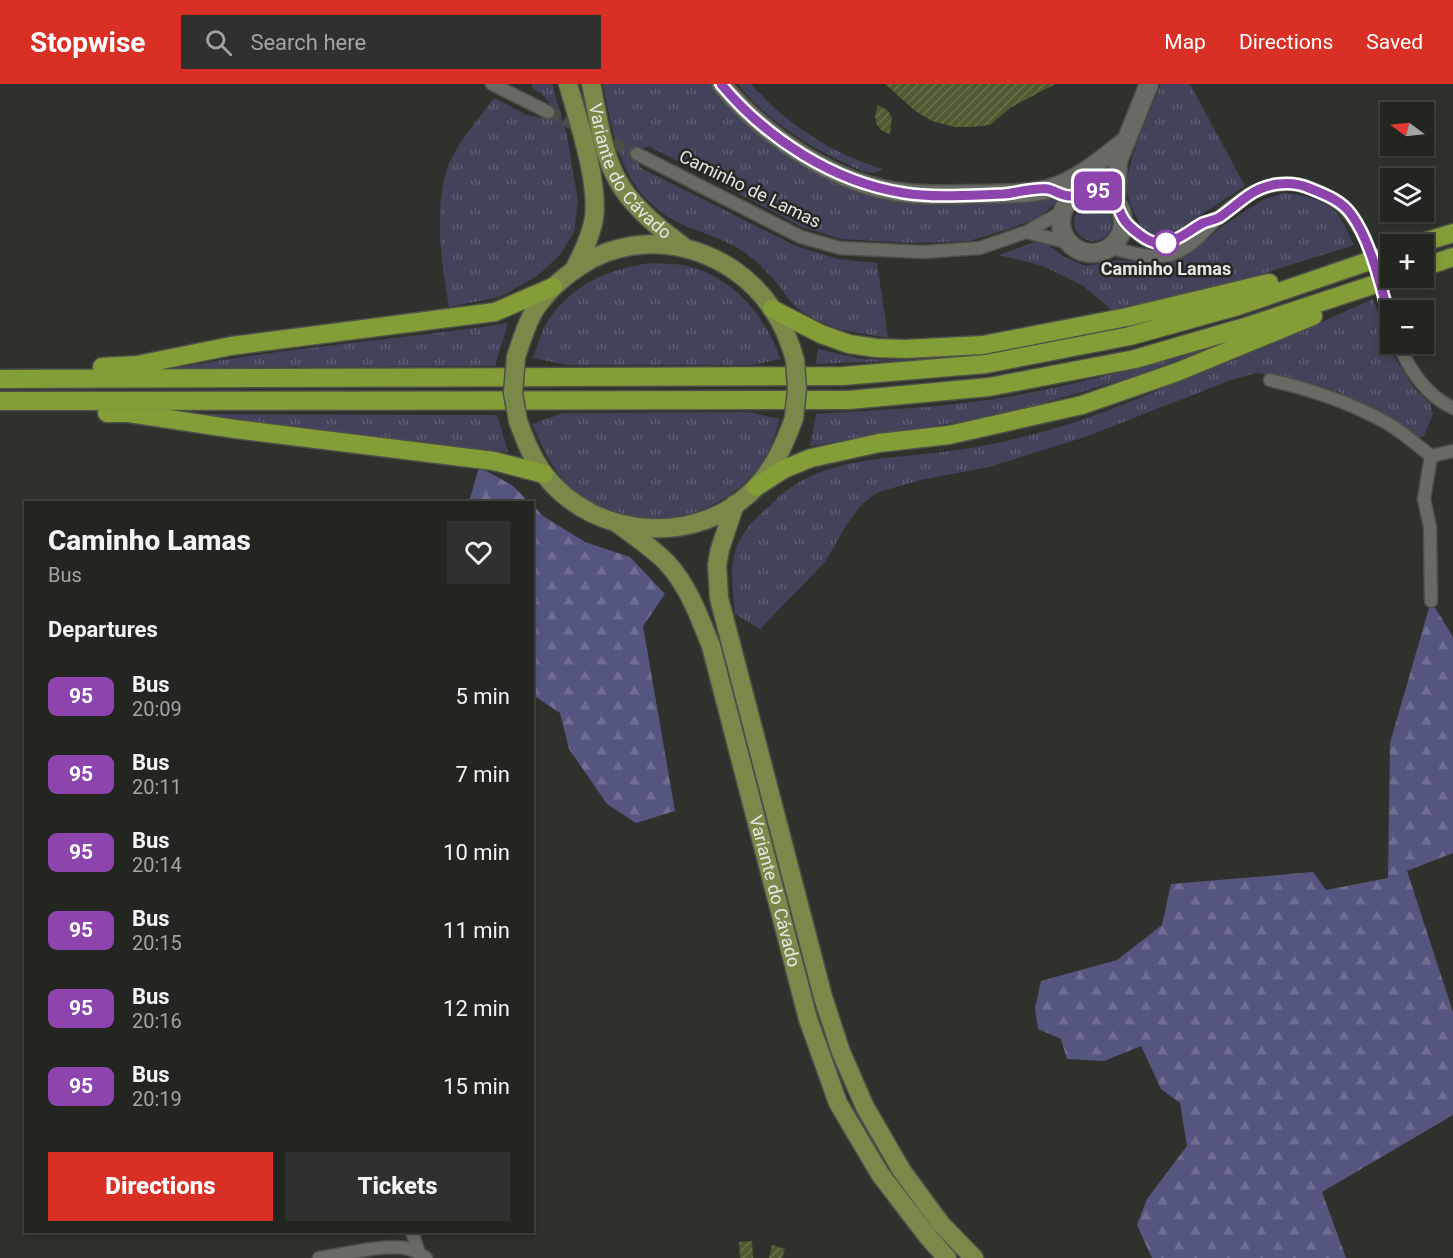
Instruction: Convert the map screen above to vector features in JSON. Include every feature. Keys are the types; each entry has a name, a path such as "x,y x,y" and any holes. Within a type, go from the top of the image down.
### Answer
{"highway":[{"path":"1434,239 1453,232"},
{"path":"0,379 843,376 986,364 1130,336 1238,306 1380,257"},
{"path":"1434,264 1453,257"},
{"path":"772,309 821,334 849,344 905,349 983,345 1126,317 1257,287 1324,265 1355,266"},
{"path":"0,400 849,400 989,387 1135,359 1245,327 1380,283"},
{"path":"0,370 137,365 231,346 453,319 495,312 552,287"},
{"path":"756,487 784,469 811,458 879,443 949,435 1082,405 1177,372 1324,312 1355,291"},
{"path":"0,411 129,413 279,435 494,461 544,474"}],"main road":[{"name":"Variante do Cávado","path":"568,84 589,165 594,216 584,249 574,270"},
{"name":"Variante do Cávado","path":"591,84 607,154 618,182 666,234 685,247"},
{"path":"654,243 685,247 735,271 755,288 772,309 788,335 795,360 797,389 794,418 786,443 773,466 756,487 735,504 710,518 673,528 654,529 617,524 589,513 565,496 544,474 528,449 518,421 513,393 516,357 534,311 552,287 597,255 623,247 654,243"},
{"name":"Variante do Cávado","path":"735,504 717,565 719,598 823,997 841,1052 865,1107 902,1170 941,1224 974,1258"},
{"name":"Variante do Cávado","path":"617,524 645,544 668,565 696,610 711,646 808,1019 838,1103 880,1174 928,1238 947,1258"}],"street":[{"path":"492,84 548,112"},
{"path":"721,84 738,105 781,141 830,170 875,187 906,193 1004,194 1047,189 1087,172 1125,141"},
{"path":"1118,161 1119,210 1122,230 1117,240 1109,248 1099,252 1078,249 1063,233 1062,212 1081,194 1103,181 1118,161 1149,84"},
{"name":"Caminho de Lamas","path":"637,154 801,237 840,248 923,252 980,248 1026,232 1062,212"},
{"path":"1109,248 1152,256 1170,255 1188,247 1202,236 1218,218 1251,193 1273,185 1291,182 1333,198 1350,213 1365,238"},
{"path":"1047,189 1064,196 1099,191 1108,195 1144,239 1155,243 1166,243 1181,238 1203,223 1218,218"},
{"path":"1026,232 1070,243"},
{"path":"1403,354 1420,381 1442,403 1453,408"},
{"path":"1270,380 1290,384 1337,400 1388,424 1431,456 1453,451"},
{"path":"1431,456 1424,499 1430,527 1431,601"},
{"path":"412,1233 423,1255"},
{"path":"319,1258 380,1249 404,1248 423,1255"}],"green space":[{"path":"531,84 552,84 567,136 578,201 574,232 560,255 537,276 500,297 449,307 442,257 440,206 449,163 494,98 527,115 541,118 548,112 549,102 533,89"},
{"path":"603,84 711,84 731,105 860,191 1044,195 1058,197 1057,202 1039,217 969,241 914,243 841,239 802,227 649,146 640,151 637,161 641,168 796,246 838,259 877,263 888,337 840,329 818,321 797,308 770,275 746,253 663,214 642,194 626,170 620,156"},
{"path":"738,84 751,84 795,125 828,146 883,169 868,173 819,150 774,120"},
{"path":"1161,84 1190,84 1245,186 1175,232 1159,235 1143,231 1129,200 1127,185 1138,140"},
{"path":"1284,193 1306,197 1327,205 1340,218 1354,245 1220,287 1112,310 1082,285 1043,266 999,255 1034,242 1048,245 1066,258 1085,266 1118,260 1162,263 1175,260 1192,251 1224,225 1264,199"},
{"path":"1093,203 1100,204 1106,209 1111,215 1111,229 1106,235 1100,240 1093,241 1086,240 1080,235 1075,229 1074,222 1075,215 1080,209 1086,204"},
{"path":"649,263 690,266 725,283 758,316 781,359 751,365 568,365 533,358 546,323 570,296 581,287 606,274"},
{"path":"1373,299 1380,318 1380,354 1394,354 1414,388 1430,403 1433,414 1424,436 1417,438 1389,419 1339,392 1293,379 1257,373 1231,380 1085,437 989,467 920,480 879,492 863,503 847,524 825,562 760,629 735,614 732,569 734,556 744,533 753,521 787,490 808,477 828,469 870,460 936,453 1024,437 1120,406 1295,334"},
{"path":"508,323 495,366 177,368 259,354"},
{"path":"1226,343 1122,380 1002,415 810,446 816,414 950,405 1023,394 1111,374"},
{"path":"818,349 861,359 913,360 816,364"},
{"path":"748,412 780,419 768,451 754,473 731,494 703,509 688,515 658,520 638,518 609,509 579,494 556,470 544,451 532,424 563,413"},
{"path":"179,414 497,415 508,452 361,438"},
{"path":"479,467 512,485 528,501 469,501"},
{"path":"534,506 543,516 585,542 630,557 665,594 643,626 675,811 636,823 607,804 569,749 560,713 534,696"},
{"path":"1431,601 1453,637 1453,853 1407,871 1453,1012 1453,1115 1322,1192 1346,1258 1152,1258 1137,1225 1147,1199 1187,1146 1180,1103 1161,1089 1141,1046 1104,1061 1067,1059 1061,1039 1038,1029 1035,1008 1041,981 1117,960 1162,925 1171,884 1313,872 1326,890 1388,878 1390,743"}],"building":[{"path":"885,84 1055,84 1010,108 990,125 954,127 932,121 914,110"},
{"path":"878,105 887,110 892,117 890,134 882,131 877,125 875,116"},
{"path":"752,1241 753,1258 740,1258 739,1242"},
{"path":"772,1245 785,1249 782,1258 769,1258"}],"tunnel":[{"path":"548,112 637,154"},
{"path":"1365,238 1385,300"}],"bus line":[{"name":"95","path":"721,84 738,105 781,141 830,170 861,183 906,193 1004,194 1047,189 1064,196 1073,196 1088,191 1099,191 1116,202 1123,218 1144,239 1155,243 1166,243 1181,238 1203,223 1218,218 1251,193 1273,185 1291,182 1303,185 1333,198 1350,213 1365,238 1385,300"}],"place":[{"name":"Caminho Lamas","path":"1166,243"}]}
